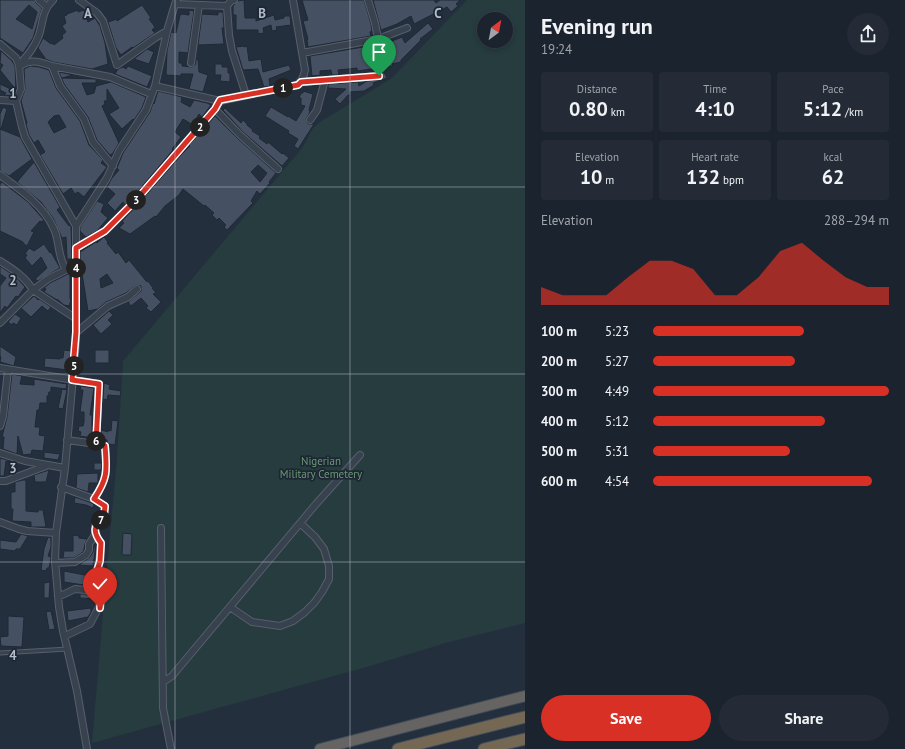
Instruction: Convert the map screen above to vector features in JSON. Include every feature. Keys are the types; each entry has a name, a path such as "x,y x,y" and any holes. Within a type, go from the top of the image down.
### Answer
{"highway":[{"path":"320,749 525,696"},
{"path":"398,749 525,717"},
{"path":"484,749 525,739"}],"street":[{"path":"39,0 47,7"},
{"path":"20,65 32,49 39,35 47,7 53,0"},
{"path":"79,0 97,13 103,20 117,65"},
{"path":"234,0 227,6 229,34 232,51 246,96"},
{"path":"155,86 220,100 298,85 304,76 305,70 293,0"},
{"path":"368,0 378,38"},
{"path":"76,226 107,178 124,143 146,110 155,86 167,31 176,2 227,6"},
{"path":"191,63 199,5"},
{"path":"302,53 378,38 407,28"},
{"path":"110,77 117,65 167,31"},
{"path":"0,44 16,58 20,65 21,89 16,101 26,137 76,226 76,332 65,468 61,487 56,533 55,563 58,597 87,749"},
{"path":"20,65 28,61 40,61 52,66 110,77 151,94"},
{"path":"52,66 60,86 84,119 93,142 112,166"},
{"path":"301,82 379,76"},
{"path":"310,120 317,110 325,80"},
{"path":"0,100 16,101"},
{"path":"76,248 105,231 137,199 215,109 220,100"},
{"path":"215,109 240,135 278,169"},
{"path":"0,175 34,200 43,212 54,229 59,255 66,270"},
{"path":"0,261 20,275 29,283 33,290 75,318"},
{"path":"0,323 33,290 48,279 76,267"},
{"path":"76,332 108,306 128,297 137,289"},
{"path":"0,368 99,384 96,444"},
{"path":"0,426 3,416 8,370"},
{"path":"67,440 105,446 107,464 105,478 102,488 94,499"},
{"path":"0,453 46,466 65,468"},
{"path":"163,682 172,676 300,523 360,455"},
{"path":"0,481 6,481 46,466"},
{"path":"55,563 75,562 86,555 89,550 89,544 95,535 95,526 104,516 105,506 94,499 61,487"},
{"path":"0,522 19,530 56,533"},
{"path":"230,607 252,622 280,626 293,621 305,612 314,602 329,580 329,566 324,549 315,537 300,523"},
{"path":"162,528 163,682 165,721 171,749"},
{"path":"58,597 75,589 86,590 94,580 100,561 101,543 95,535"},
{"path":"65,636 90,624 100,608 102,584 94,580"}],"lane":[{"path":"0,653 68,649"}],"green space":[{"name":"Nigerian Military Cemetery","path":"467,0 525,0 525,623 449,642 370,666 92,743 117,459 123,361 303,147 313,128 320,122 392,78"}],"building":[{"path":"0,0 35,0 36,3 42,8 33,38 23,53 0,38","holes":["29,5 37,12 32,29 16,19"]},
{"path":"244,0 245,18 256,18 256,21 274,15 275,20 284,18 284,16 290,16 291,25 276,27 277,30 272,31 271,25 263,28 264,33 258,34 258,30 236,30 236,15 233,15 233,6 238,1"},
{"path":"302,0 364,0 371,24 371,36 308,47 308,39 303,21 308,20"},
{"path":"373,0 434,0 436,3 440,0 460,0 456,4 458,6 451,12 447,7 414,24 411,16 397,24 381,30"},
{"path":"142,5 151,18 149,19 155,27 152,30 155,33 121,55 116,48 108,22 117,19 117,21"},
{"path":"78,10 78,12 84,10 88,22 95,18 100,26 105,43 108,64 92,69 53,62 43,58 45,58 38,48 43,38 54,45 63,38 62,35 66,32 62,26 66,23 64,16"},
{"path":"189,10 194,11 188,53 179,52 179,63 182,63 182,66 192,67 198,59 199,72 208,75 203,92 189,89 193,74 181,74 181,76 166,75 167,51 171,32 176,33 180,15 189,15"},
{"path":"218,12 223,12 224,28 222,28 224,44 198,45 202,14 218,15"},
{"path":"428,23 433,29 420,39 421,40 401,60 401,62 392,64 393,66 357,71 357,68 338,70 339,75 332,75 331,70 320,71 320,75 312,76 310,56 387,43 402,37 405,43"},
{"path":"247,46 249,61 261,59 263,72 289,65 291,70 269,79 270,86 264,87 258,69 243,70 236,47"},
{"path":"147,49 154,52 149,64 134,59"},
{"path":"1,51 12,61 15,66 16,90 0,70 3,65 0,63"},
{"path":"215,64 222,64 222,67 228,67 230,82 220,81 221,75 215,75"},
{"path":"30,66 49,70 56,88 80,121 89,145 103,160 101,163 107,167 84,197 78,192 75,194 71,188 63,194 40,155 45,152 38,140 34,143 29,135 21,101 25,89 24,69","holes":["59,115 66,127 54,133 48,122 54,116"]},
{"path":"128,66 152,76 147,87 115,74 118,69 123,67 126,69"},
{"path":"59,72 73,75 62,78 96,79 96,83 82,83 87,95 94,93 96,86 111,82 146,97 142,108 134,120 133,119 122,129 109,114 119,108 107,89 107,101 104,101 105,104 102,106 119,143 110,155 97,140 88,117 64,84"},
{"path":"384,72 387,78 373,83 374,85 364,91 350,92 350,96 348,95 340,104 335,99 346,89 328,88 328,84 358,82 359,86 367,81 380,80 383,78 382,73"},
{"path":"0,84 15,91 13,96 4,95 6,93 0,90"},
{"path":"158,91 182,97 181,102 190,107 194,100 211,105 202,117 199,114 193,125 183,119 175,132 181,137 172,149 173,150 134,196 125,205 123,202 115,211 107,203 115,194 107,187 119,170 117,168 123,153 150,112"},
{"path":"303,91 313,94 309,110 310,112 306,120 308,124 314,124 298,149 294,146 298,139 288,133 289,131 265,116 271,107 296,121 305,106 301,105 301,98 299,98"},
{"path":"3,107 7,109 0,129 0,114"},
{"path":"225,108 241,123 243,120 253,130 252,131 260,136 259,138 267,144 268,142 289,158 282,166 243,132 223,110"},
{"path":"215,116 276,173 269,182 270,183 260,194 257,191 251,201 253,203 227,230 224,227 226,225 219,218 217,220 212,215 214,213 183,189 179,195 165,206 156,217 155,216 130,234 119,228 124,223 122,222 124,219 190,146 189,145","holes":["258,165 267,173 260,182 251,172"]},
{"path":"0,129 20,137 32,159 9,176 0,171"},
{"path":"34,162 60,207 57,210 71,227 72,259 67,259 66,237 62,238 53,218 41,202 17,182"},
{"path":"2,182 28,202 44,220 41,222 40,221 31,231 34,232 27,246 23,242 0,231 0,184"},
{"path":"97,201 104,204 101,212 108,218 97,231 86,237 80,231 80,227"},
{"path":"104,237 116,254 118,252 126,263 129,260 147,282 148,281 156,293 153,294 161,302 151,312 146,308 148,306 141,298 131,306 128,302 141,291 141,286 136,285 126,293 106,302 98,309 88,311 80,261 80,252 96,242 97,243","holes":["107,274 113,283 101,288 100,279"]},
{"path":"44,244 50,253 51,252 60,268 38,281 35,279 47,268 41,257 32,266 25,258 27,255 25,254 29,248 34,251"},
{"path":"0,266 16,277 25,287 18,297 16,296 7,308 5,306 0,313 0,286 6,278 0,274"},
{"path":"70,273 71,300 69,306 64,305 57,299 44,292 46,289 44,288 50,283"},
{"path":"34,296 51,307 48,311 42,306 31,317 21,308"},
{"path":"109,311 113,315 108,320 112,324 101,334 93,325"},
{"path":"15,314 21,318 17,325 13,323 12,325 8,322"},
{"path":"0,346 16,357 14,366 0,362"},
{"path":"64,350 71,351 68,370 44,367 45,358 63,358"},
{"path":"95,350 109,350 109,363 95,363"},
{"path":"12,374 22,376 20,384 34,385 34,379 67,384 66,389 51,387 51,392 49,392 47,396 47,403 40,403 39,410 37,410 35,427 40,427 39,435 45,436 43,451 32,450 31,454 23,455 18,436 17,454 3,449 4,437 2,437 7,417"},
{"path":"104,383 110,385 109,389 121,391 120,396 108,395 107,400 103,399"},
{"path":"81,386 94,388 90,415 92,415 92,438 80,436 81,432 78,431 79,426 83,426 84,422 84,412 80,412 83,390 80,390"},
{"path":"62,389 67,390 63,409 58,408"},
{"path":"112,420 118,421 115,445 109,444 107,440 101,439 101,430 108,432 108,430 111,431"},
{"path":"44,452 60,454 58,460 44,458"},
{"path":"0,458 11,461 6,461 4,476 0,476"},
{"path":"12,461 17,463 16,472 12,474"},
{"path":"94,463 102,463 101,470 94,470"},
{"path":"49,470 46,482 35,482 34,475"},
{"path":"98,473 98,483 89,483 88,492 76,488 77,474"},
{"path":"26,480 26,511 38,512 38,510 43,510 46,527 31,527 31,522 12,521 13,509 11,509 11,492 15,492 15,482"},
{"path":"75,497 92,503 94,505 93,508 74,503"},
{"path":"123,533 132,534 131,555 122,555"},
{"path":"21,534 28,536 20,549 16,549 15,551 0,549 0,540 16,542"},
{"path":"73,535 79,536 79,538 87,539 83,552 74,558 63,558 64,551 73,551"},
{"path":"48,537 51,538 51,547 48,556 51,558 49,568 47,568 46,571 41,570 44,549"},
{"path":"95,544 93,566 79,565 90,557"},
{"path":"64,571 90,576 84,585 64,582"},
{"path":"50,582 49,598 44,598 44,583"},
{"path":"95,586 97,587 96,599 80,598 80,594 88,594"},
{"path":"91,608 91,612 88,617 68,621 67,611"},
{"path":"51,611 55,629 49,630 46,612"},
{"path":"8,616 24,617 22,647 1,646 0,637 8,636"}],"route":[{"path":"100,608 102,584 94,580 99,567 101,543 95,535 95,526 104,516 105,506 94,499 102,488 107,464 105,446 96,444 99,384 72,380 76,342 76,248 105,231 137,199 215,109 220,100 298,85 301,82 379,76"}]}
